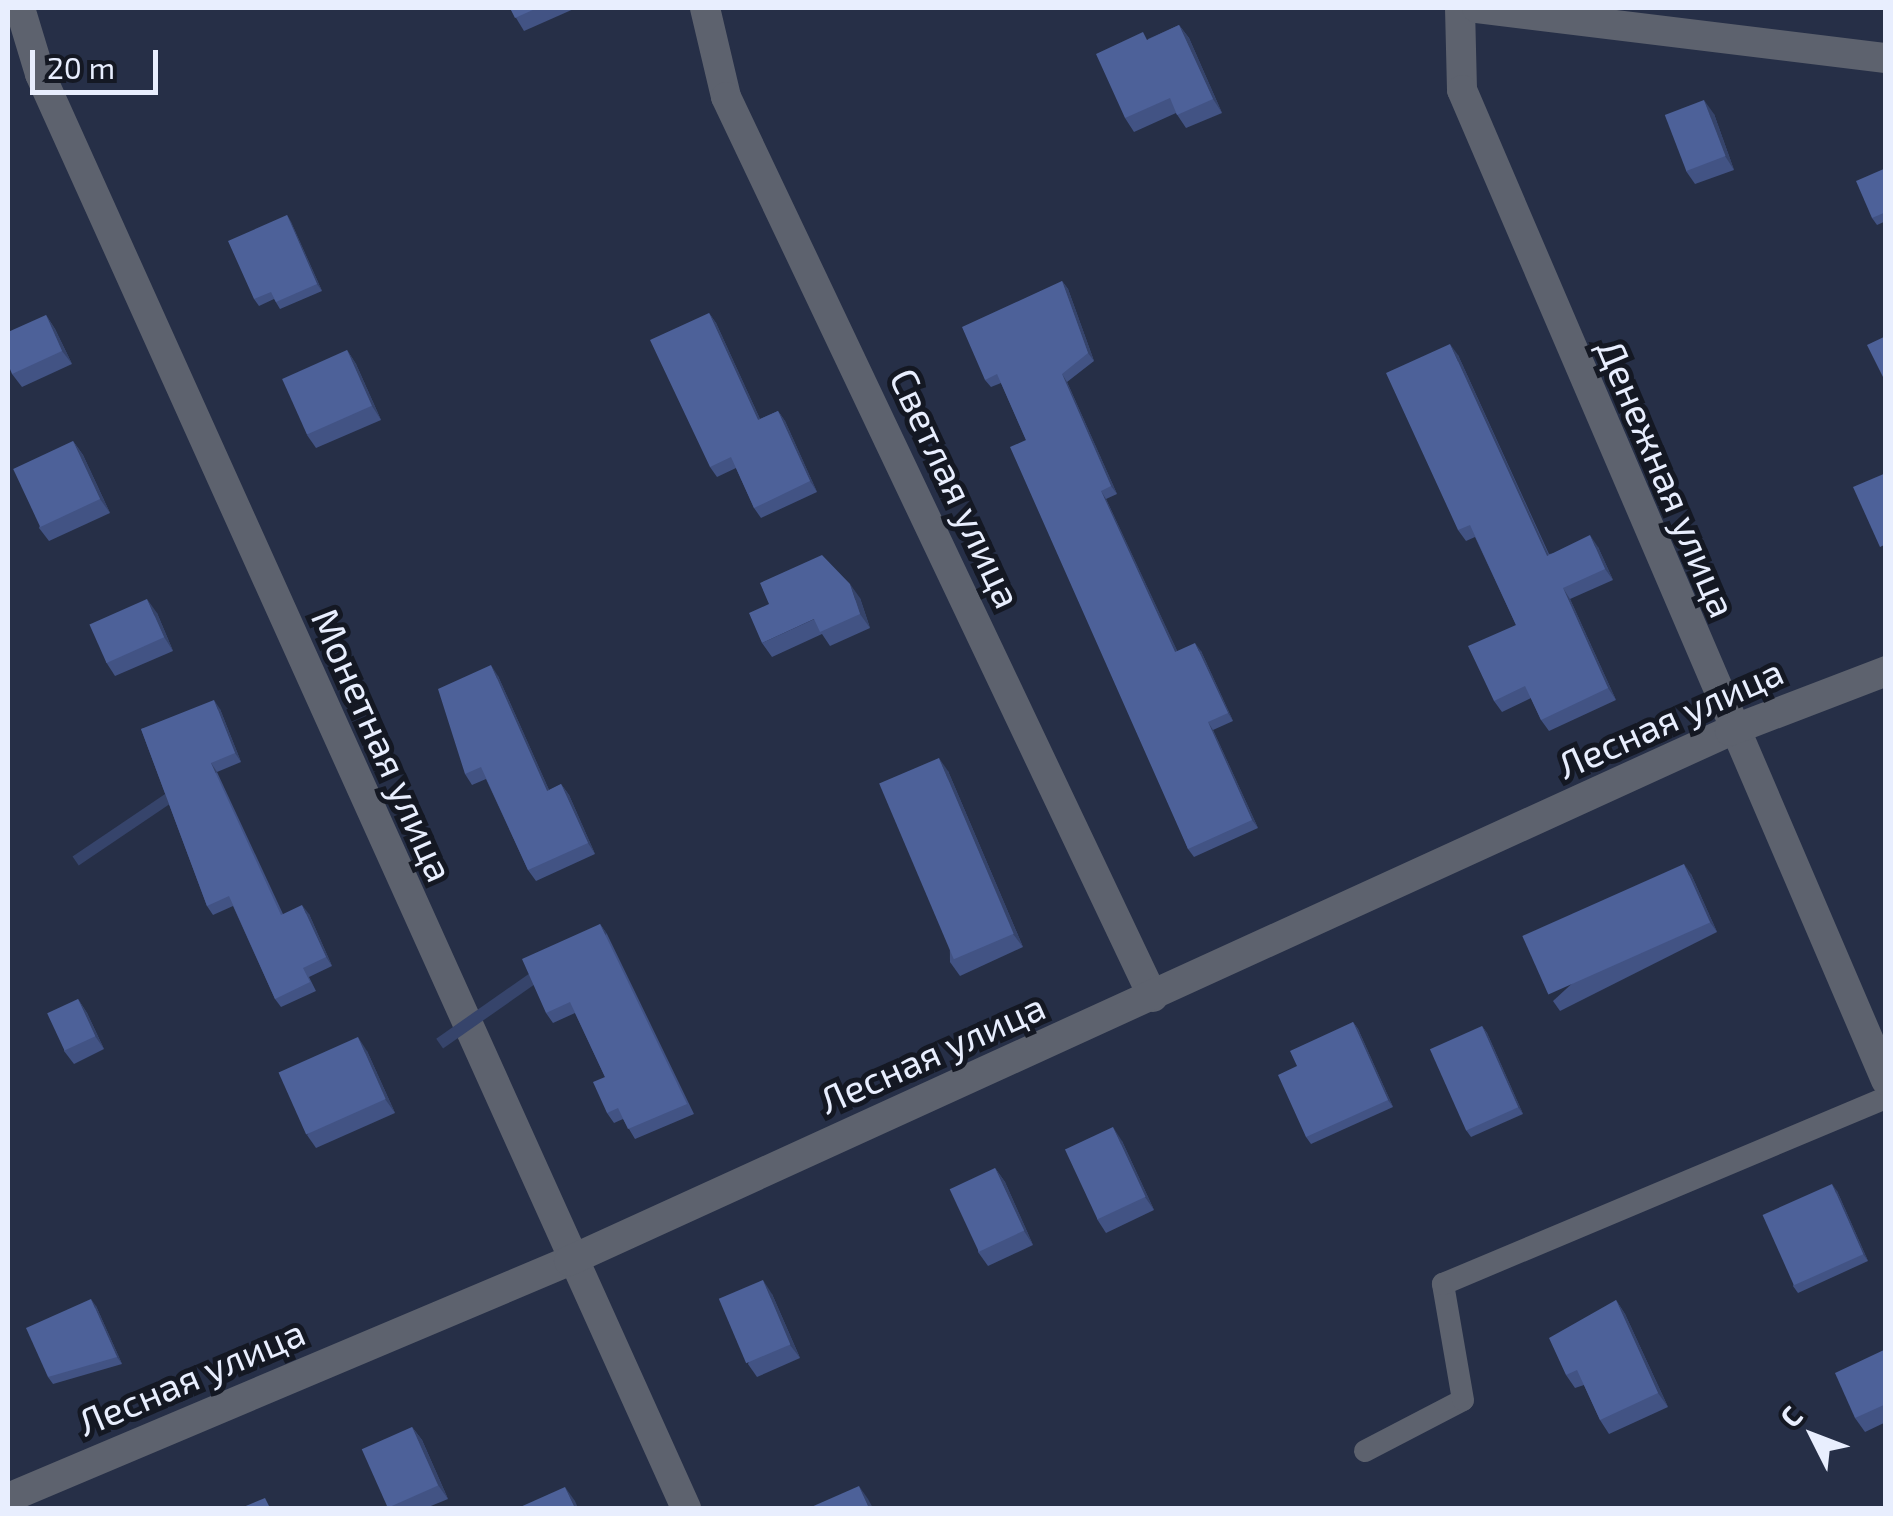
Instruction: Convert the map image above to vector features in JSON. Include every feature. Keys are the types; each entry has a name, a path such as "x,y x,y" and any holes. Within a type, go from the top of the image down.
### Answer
{"street":[{"name":"Монетная улица","path":"20,8 40,74 569,1261 686,1508"},
{"name":"Светлая улица","path":"705,8 726,97 1153,997"},
{"name":"Денежная улица","path":"1460,8 1462,90 1730,732 1886,1080"},
{"path":"1476,8 1689,20 1886,58"},
{"name":"Лесная улица","path":"8,1498 569,1261 1730,732 1886,671"}],"lane":[{"path":"1365,1452 1463,1400 1443,1284 1886,1098"}],"building":[{"path":"510,8 537,8 515,18"},
{"path":"1179,25 1213,99 1177,115 1170,98 1125,118 1096,54 1143,32 1147,40"},
{"path":"1704,100 1726,156 1686,171 1665,115"},
{"path":"1886,168 1886,212 1872,218 1856,181"},
{"path":"287,215 317,284 276,302 271,292 254,299 228,241"},
{"path":"1062,281 1088,353 1062,374 1111,486 1101,491 1175,652 1195,643 1228,713 1208,722 1252,820 1188,849 1010,447 1026,440 997,374 985,380 962,327"},
{"path":"709,313 758,420 778,411 810,481 754,508 731,457 710,467 650,340"},
{"path":"46,315 62,351 12,374 8,364 8,332"},
{"path":"1886,336 1886,383 1867,345"},
{"path":"1450,344 1547,556 1590,535 1605,569 1563,588 1608,688 1541,720 1525,686 1494,701 1468,646 1516,625 1470,525 1458,530 1386,373"},
{"path":"347,350 372,406 307,435 282,379"},
{"path":"73,441 100,499 40,527 13,469"},
{"path":"1886,473 1886,544 1880,547 1853,487"},
{"path":"822,555 850,584 860,614 820,632 814,619 762,643 749,613 769,604 760,583"},
{"path":"147,599 164,637 107,663 89,625"},
{"path":"491,665 547,791 561,784 588,843 528,870 481,767 465,774 438,689"},
{"path":"214,700 235,753 211,763 281,915 302,905 326,957 303,968 310,982 275,999 229,896 207,906 141,729"},
{"path":"939,758 1014,934 954,959 879,783"},
{"path":"1684,864 1710,922 1548,994 1522,936"},
{"path":"600,924 687,1104 628,1129 618,1108 607,1113 593,1082 605,1077 570,1002 546,1013 522,959"},
{"path":"78,999 95,1036 65,1051 47,1013"},
{"path":"1353,1022 1388,1100 1306,1137 1278,1075 1297,1066 1290,1051"},
{"path":"1482,1026 1518,1107 1466,1130 1430,1049"},
{"path":"358,1037 386,1099 306,1135 279,1072"},
{"path":"1113,1127 1146,1197 1098,1219 1065,1149"},
{"path":"995,1168 1024,1231 979,1252 950,1189"},
{"path":"1832,1184 1863,1254 1794,1285 1763,1215"},
{"path":"763,1280 790,1344 746,1363 719,1299"},
{"path":"91,1299 117,1357 48,1377 26,1328"},
{"path":"1616,1300 1658,1393 1600,1420 1577,1370 1566,1375 1549,1338"},
{"path":"1886,1349 1886,1404 1855,1418 1835,1373"},
{"path":"412,1427 438,1485 388,1508 362,1449"},
{"path":"859,1486 869,1508 809,1508"},
{"path":"565,1487 575,1508 518,1508"},
{"path":"265,1498 270,1508 241,1508"}]}
